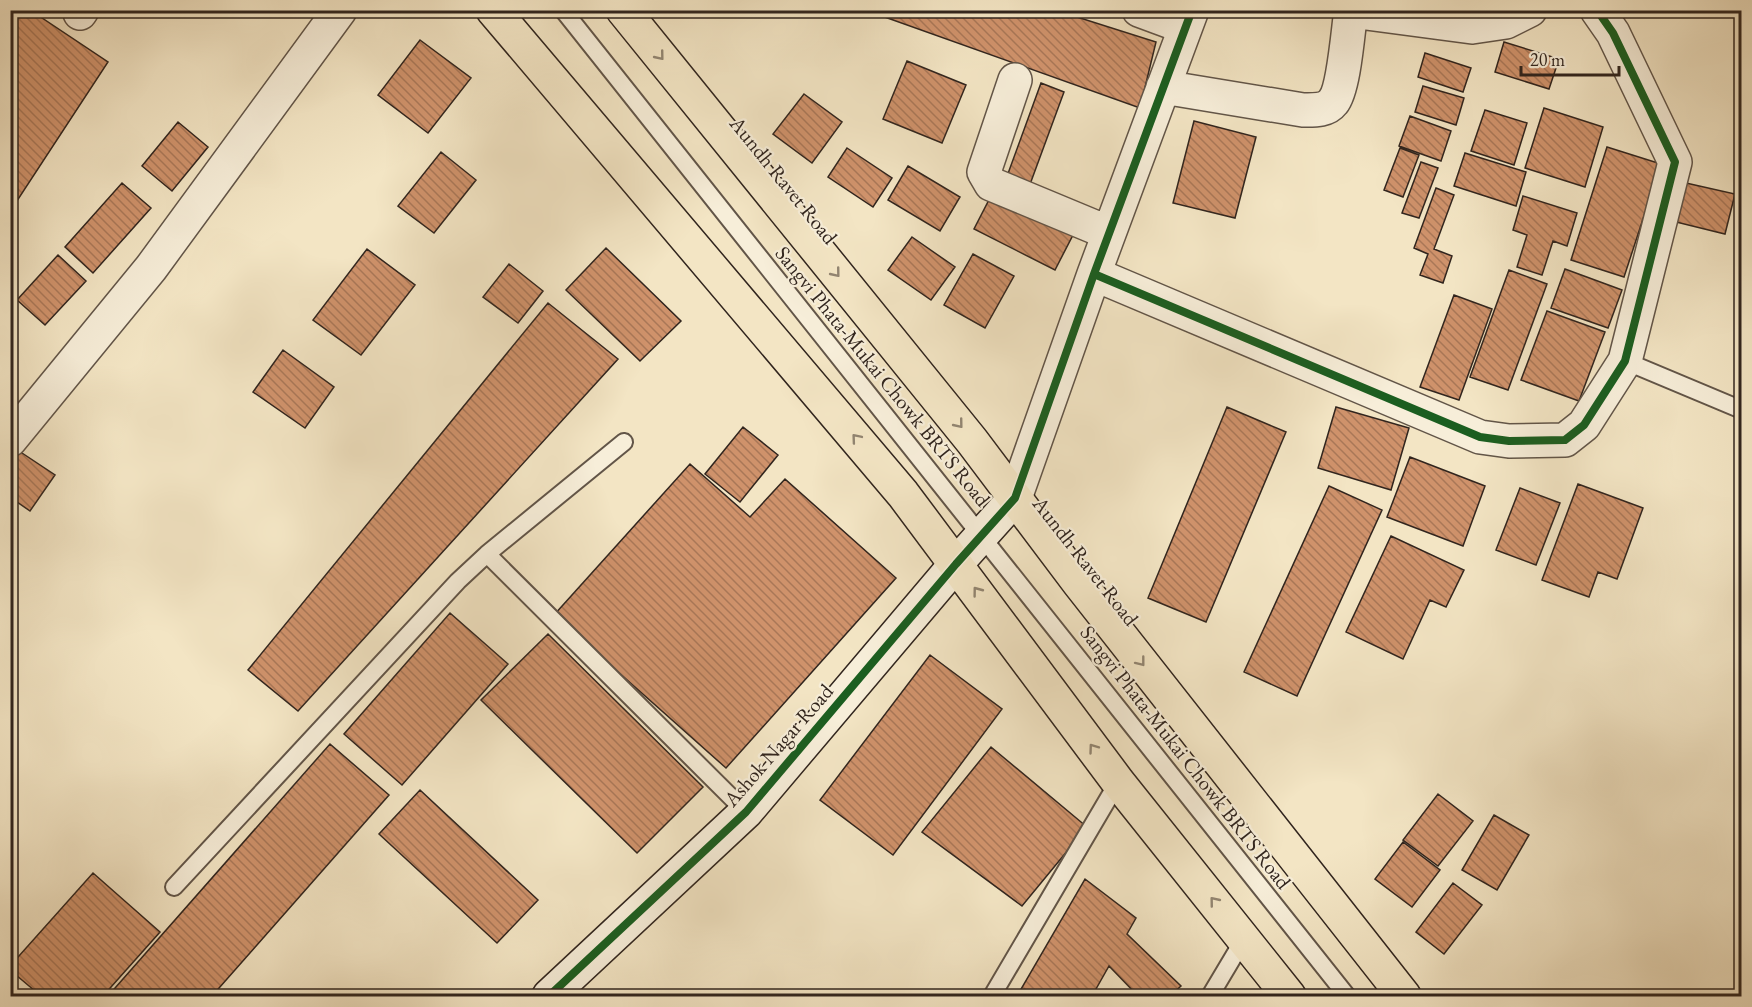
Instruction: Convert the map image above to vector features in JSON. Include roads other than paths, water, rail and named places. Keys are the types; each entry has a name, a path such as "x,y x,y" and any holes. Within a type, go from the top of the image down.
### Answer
{"main road":[{"path":"493,10 903,494 1118,782 1289,996"},
{"name":"Aundh Ravet Road","path":"623,10 965,432 1404,996"}],"street":[{"path":"10,440 151,268 340,10"},
{"path":"1015,498 1094,274 1189,19 1139,10"},
{"path":"1163,87 1303,110 1322,110 1333,102 1339,88 1351,11 1472,27 1506,22 1530,10"},
{"path":"1094,274 1480,437 1509,441 1565,440 1584,425 1625,361 1676,162 1613,33 1598,10"},
{"path":"1015,80 984,172 991,184 1109,233"},
{"name":"Ashok Nagar Road","path":"549,996 746,812 956,564 1015,498"}],"lane":[{"name":"Sangvi Phata-Mukai Chowk BRTS Road","path":"563,10 1347,996"},
{"path":"1625,361 1742,410"},
{"path":"174,887 458,581 487,554 624,442"},
{"path":"487,554 746,812"},
{"path":"992,996 1118,782"},
{"path":"1210,996 1244,939"}]}
